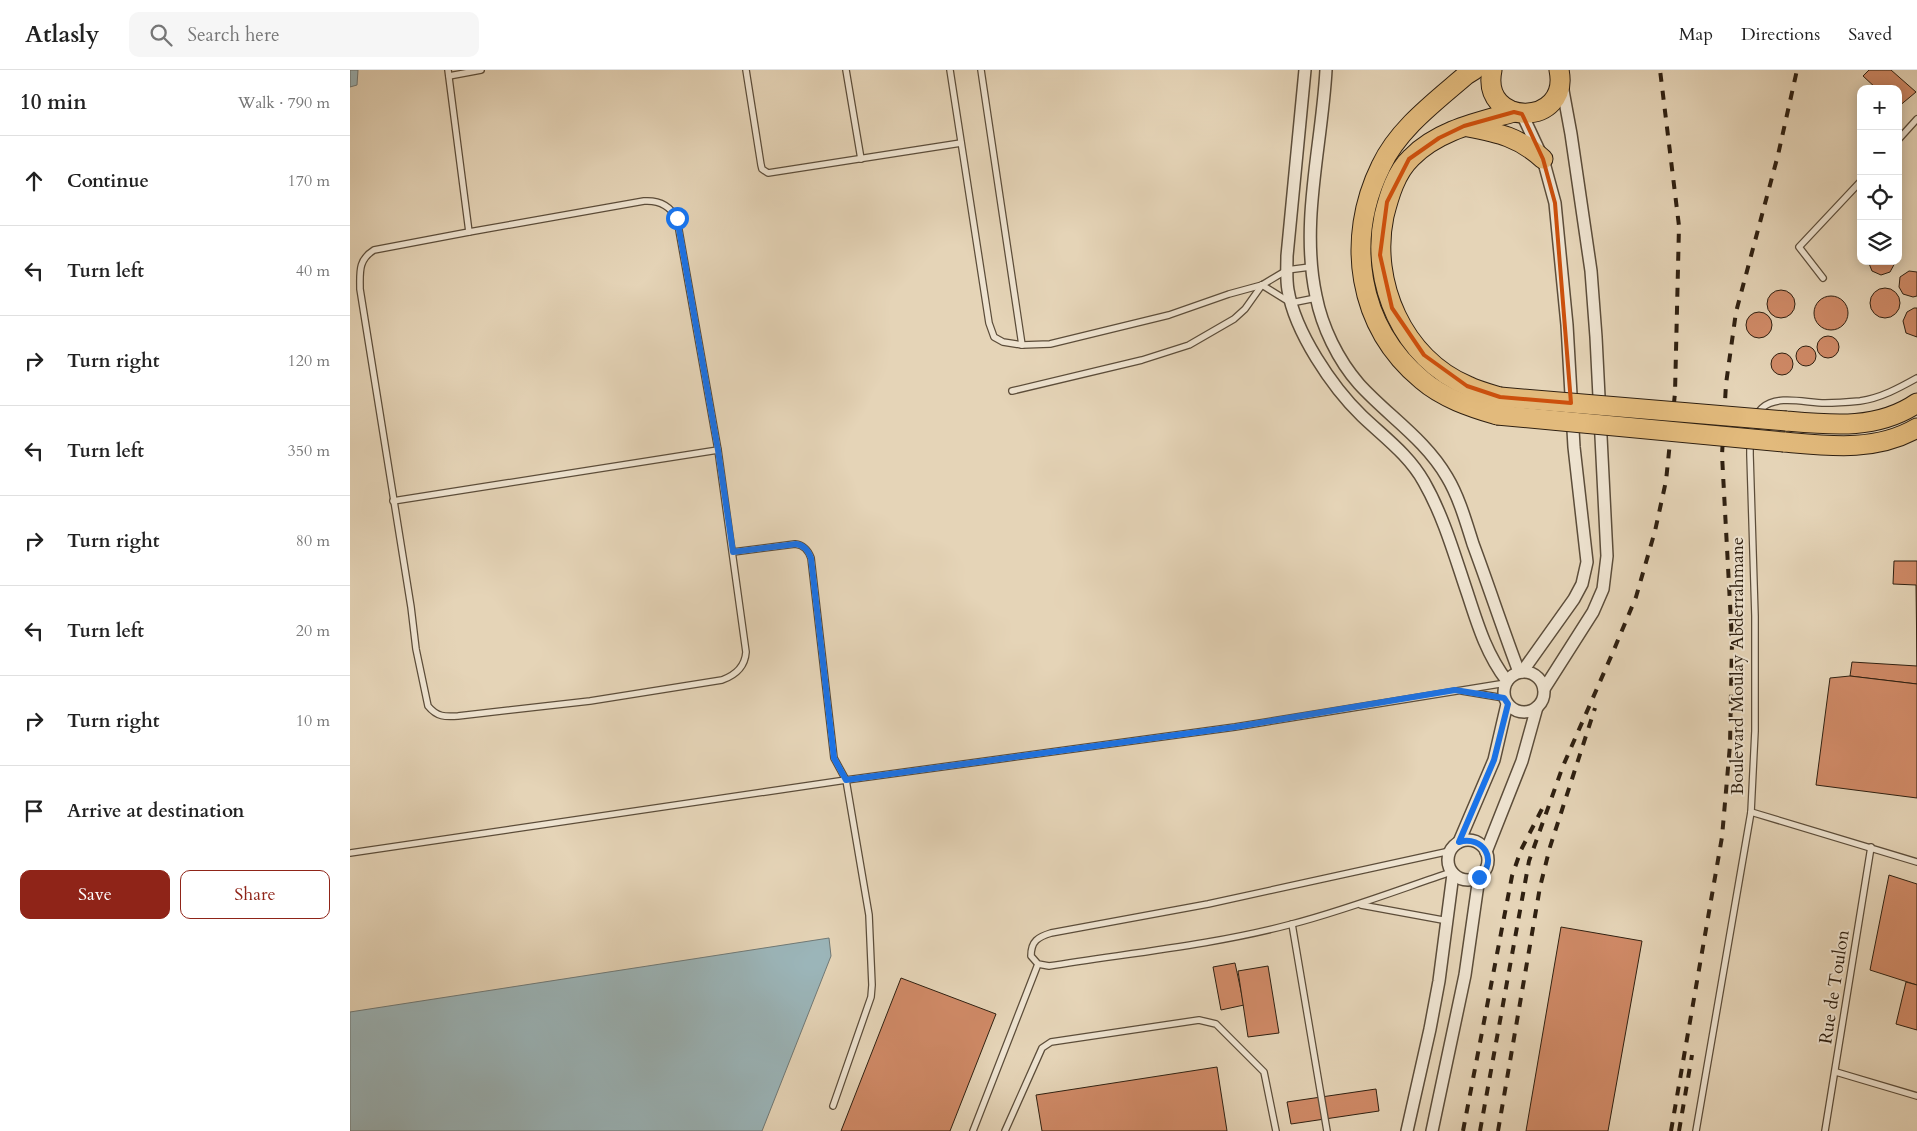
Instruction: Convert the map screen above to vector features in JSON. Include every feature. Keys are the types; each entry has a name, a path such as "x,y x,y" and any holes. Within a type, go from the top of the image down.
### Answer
{"main road":[{"path":"1474,70 1460,80 1417,119 1398,140 1381,164 1362,222 1360,255 1371,311 1398,357 1422,380 1446,396 1472,408 1499,406 1849,425 1869,422 1897,413 1917,403"},
{"path":"1492,70 1490,79 1493,93 1502,105 1518,113"},
{"path":"1560,73 1560,86 1552,102 1538,112 1518,113 1464,126 1422,148 1409,159 1396,179 1387,202 1381,229 1380,255 1382,272 1392,308 1407,335 1424,355 1444,372 1499,406 1784,442 1852,446 1885,442 1917,428"},
{"path":"1464,126 1505,135 1517,140 1543,159"}],"street":[{"path":"1306,70 1293,185 1287,270 1291,303 1302,330 1339,391 1405,457 1424,481 1447,534 1481,635 1494,663 1506,682"},
{"path":"1326,70 1311,210 1310,267 1316,298 1332,341 1340,357 1358,383 1421,442 1435,458 1448,478 1462,511 1520,672"},
{"path":"1486,852 1522,761 1537,707 1543,699 1544,689 1593,612 1603,589 1608,556 1596,337 1590,271 1574,153 1560,73"},
{"path":"1518,113 1543,159 1555,203 1567,325 1574,447 1587,562 1582,584 1565,614 1520,672 1512,675 1506,682 1503,692 1506,701 1513,709 1523,712 1537,707"},
{"path":"1520,672 1536,676 1544,689"},
{"path":"1407,1131 1430,1029 1448,921 1452,873 1448,863 1450,850 1459,842 1494,760 1506,701"},
{"path":"1452,873 1464,880 1470,880 1479,877 1486,870 1488,864 1486,852 1478,842 1466,840 1459,842"},
{"path":"1432,1131 1464,975 1479,877"}],"lane":[{"path":"469,232 449,73 481,70"},
{"path":"746,70 761,165 765,172 772,173 961,143"},
{"path":"846,70 861,159"},
{"path":"950,70 991,332 994,337 1003,342 1022,345 1050,344 1138,323 1262,285 1287,270 1310,267"},
{"path":"980,70 1022,345"},
{"path":"1902,136 1917,120"},
{"path":"1823,278 1799,248 1857,184"},
{"path":"654,200 672,209 677,218 718,450 746,652 744,664 732,676 722,680 590,701 477,714 440,716 433,713 428,706 416,649 411,607 360,289 360,265 366,255 374,250 469,232 644,201 654,200"},
{"path":"1262,285 1291,303 1316,298"},
{"path":"1012,391 1142,360 1189,344 1234,319 1245,309 1262,285"},
{"name":"Boulevard Moulay Abderrahmane","path":"1696,1131 1751,812 1755,731 1755,636 1750,456 1751,430 1755,417 1761,409 1773,402 1825,403 1861,401 1897,389 1917,378"},
{"path":"393,501 718,450"},
{"path":"733,552 796,544 809,551 811,558 834,758 846,780 869,915 872,985 871,997 833,1106"},
{"path":"350,853 846,780 1235,727 1506,682"},
{"path":"1455,690 1506,701"},
{"path":"1751,812 1917,862"},
{"name":"Rue de Toulon","path":"1825,1131 1871,847"},
{"path":"1450,850 1208,904 1041,936 1035,941 1031,949 1033,961 1049,966 1228,938 1292,924 1452,873"},
{"path":"1359,904 1448,921"},
{"path":"1292,924 1328,1131"},
{"path":"973,1131 1038,964"},
{"path":"1005,1131 1042,1048 1051,1042 1199,1020 1216,1024 1264,1072 1276,1131"},
{"path":"1836,1072 1917,1096"}],"highlighted area":[{"path":"1514,112 1522,114 1543,159 1555,203 1571,403 1500,397 1467,386 1424,355 1392,308 1380,255 1387,202 1409,159 1439,138 1464,126"}],"water":[{"path":"350,70 358,70 357,85 350,87"},
{"path":"829,938 831,956 762,1131 350,1131 350,1012"}],"building":[{"path":"1869,70 1891,70 1916,92 1902,104 1902,85 1873,85 1863,76"},
{"path":"1870,265 1894,265 1890,272 1881,275 1872,271"},
{"path":"1909,271 1917,272 1917,296 1913,297 1903,294 1899,287 1900,277"},
{"path":"1885,288 1896,292 1900,303 1896,314 1885,318 1874,314 1870,303 1874,292"},
{"path":"1781,290 1791,294 1795,304 1791,314 1781,318 1771,314 1767,304 1771,294"},
{"path":"1831,296 1843,301 1848,313 1843,325 1831,330 1819,325 1814,313 1819,301"},
{"path":"1917,308 1917,337 1906,333 1903,321 1907,312"},
{"path":"1759,312 1768,316 1772,325 1768,334 1759,338 1750,334 1746,325 1750,316"},
{"path":"1824,336 1832,336 1839,343 1839,351 1832,358 1824,358 1817,351 1817,343"},
{"path":"1806,346 1813,349 1816,356 1813,363 1806,366 1799,363 1796,356 1799,349"},
{"path":"1782,353 1790,356 1793,364 1790,372 1782,375 1774,372 1771,364 1774,356"},
{"path":"1894,561 1917,561 1917,666 1916,585 1893,584"},
{"path":"1852,662 1917,666 1917,684 1850,676"},
{"path":"1850,676 1917,684 1917,798 1816,785 1830,678"},
{"path":"1889,875 1917,884 1917,985 1870,970"},
{"path":"1561,927 1642,941 1608,1131 1526,1131"},
{"path":"1235,963 1244,1005 1221,1010 1213,967"},
{"path":"1268,966 1279,1033 1248,1037 1238,971"},
{"path":"901,978 996,1014 950,1131 841,1131"},
{"path":"1906,982 1917,985 1917,1030 1896,1024"},
{"path":"1217,1067 1227,1131 1042,1131 1036,1095"},
{"path":"1376,1089 1379,1111 1291,1124 1287,1102"}],"railway":[{"path":"1480,1131 1529,861 1563,766 1636,597 1655,531 1666,481 1675,393 1679,226 1660,70"},
{"path":"1671,1131 1722,837 1730,745 1732,641 1722,455 1726,384 1736,312 1778,155 1797,70"},
{"path":"1498,1131 1540,887 1550,847 1595,708"},
{"path":"1463,1131 1512,876 1521,850 1543,807"},
{"path":"1679,1131 1692,1055"}],"route":[{"path":"677,218 706,374 733,552 796,544 809,551 834,758 846,780 1235,727 1455,690 1504,698 1508,704 1494,760 1459,842 1472,840 1483,846 1488,858 1488,864 1486,870 1479,877"}]}
